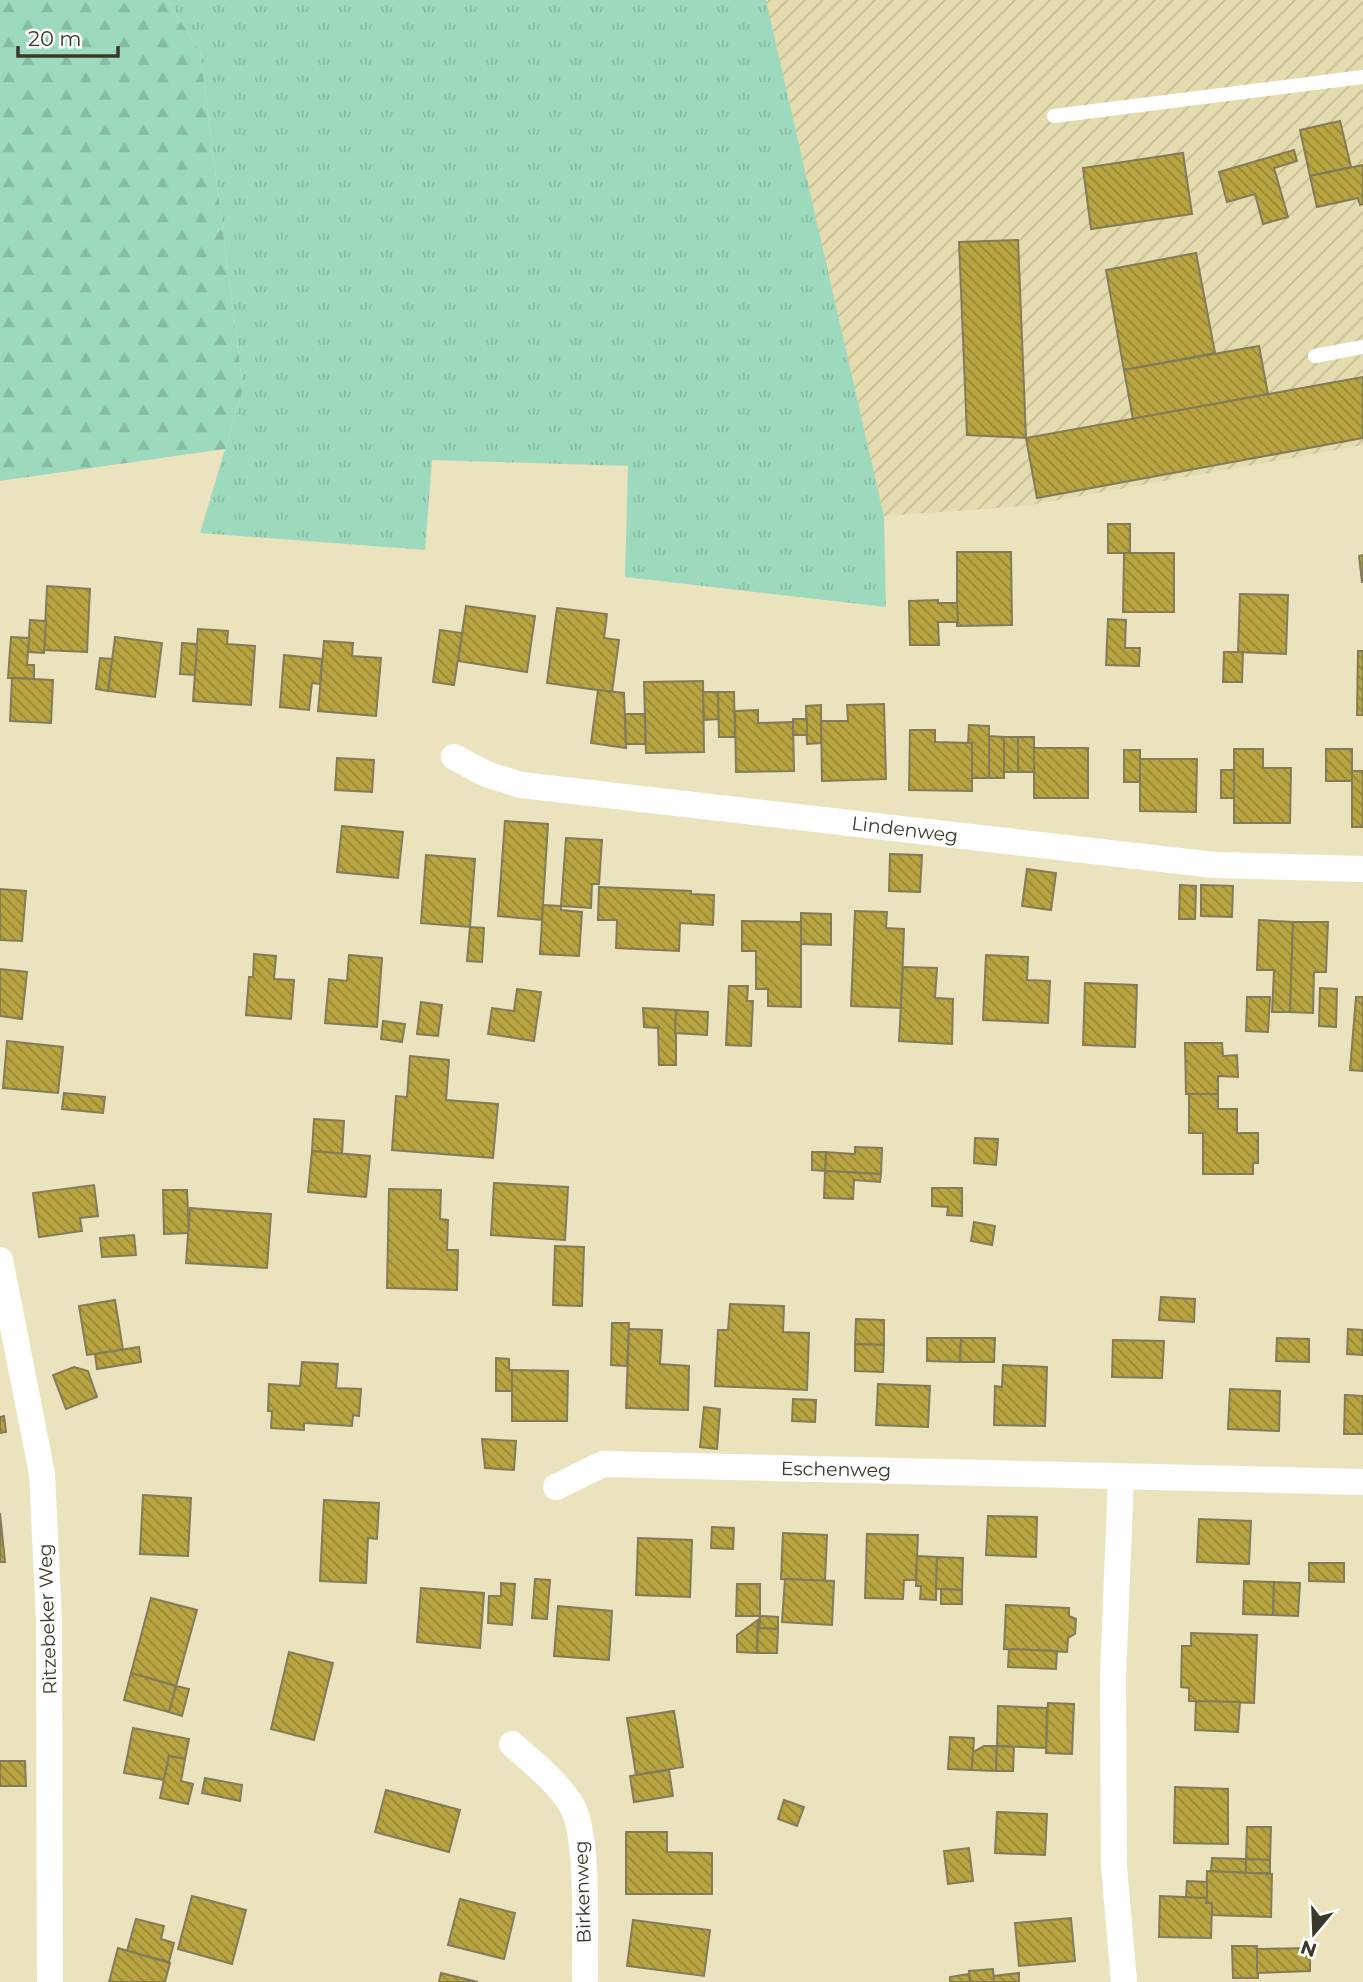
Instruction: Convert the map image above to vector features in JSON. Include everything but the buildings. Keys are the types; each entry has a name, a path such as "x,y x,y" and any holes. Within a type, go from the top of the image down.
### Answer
{"street":[{"name":"Lindenweg","path":"454,757 486,774 521,785 1214,865 1363,869"},
{"name":"Ritzebeker Weg","path":"0,1260 42,1474 49,1620 50,1982"},
{"name":"Eschenweg","path":"556,1488 603,1464 1363,1482"},
{"path":"1121,1477 1113,1676 1114,1866 1124,1982"},
{"name":"Birkenweg","path":"512,1744 546,1775 572,1806 582,1842 585,1982"}],"lane":[{"path":"1054,116 1363,77"},
{"path":"1315,356 1363,347"}],"shaded area":[{"path":"766,0 1363,0 1363,445 1025,506 884,516"}],"green space":[{"path":"0,0 167,0 200,51 243,389 225,449 0,481"},
{"path":"167,0 766,0 884,516 886,607 625,577 628,466 432,460 425,550 200,533 243,389 200,51"}]}
